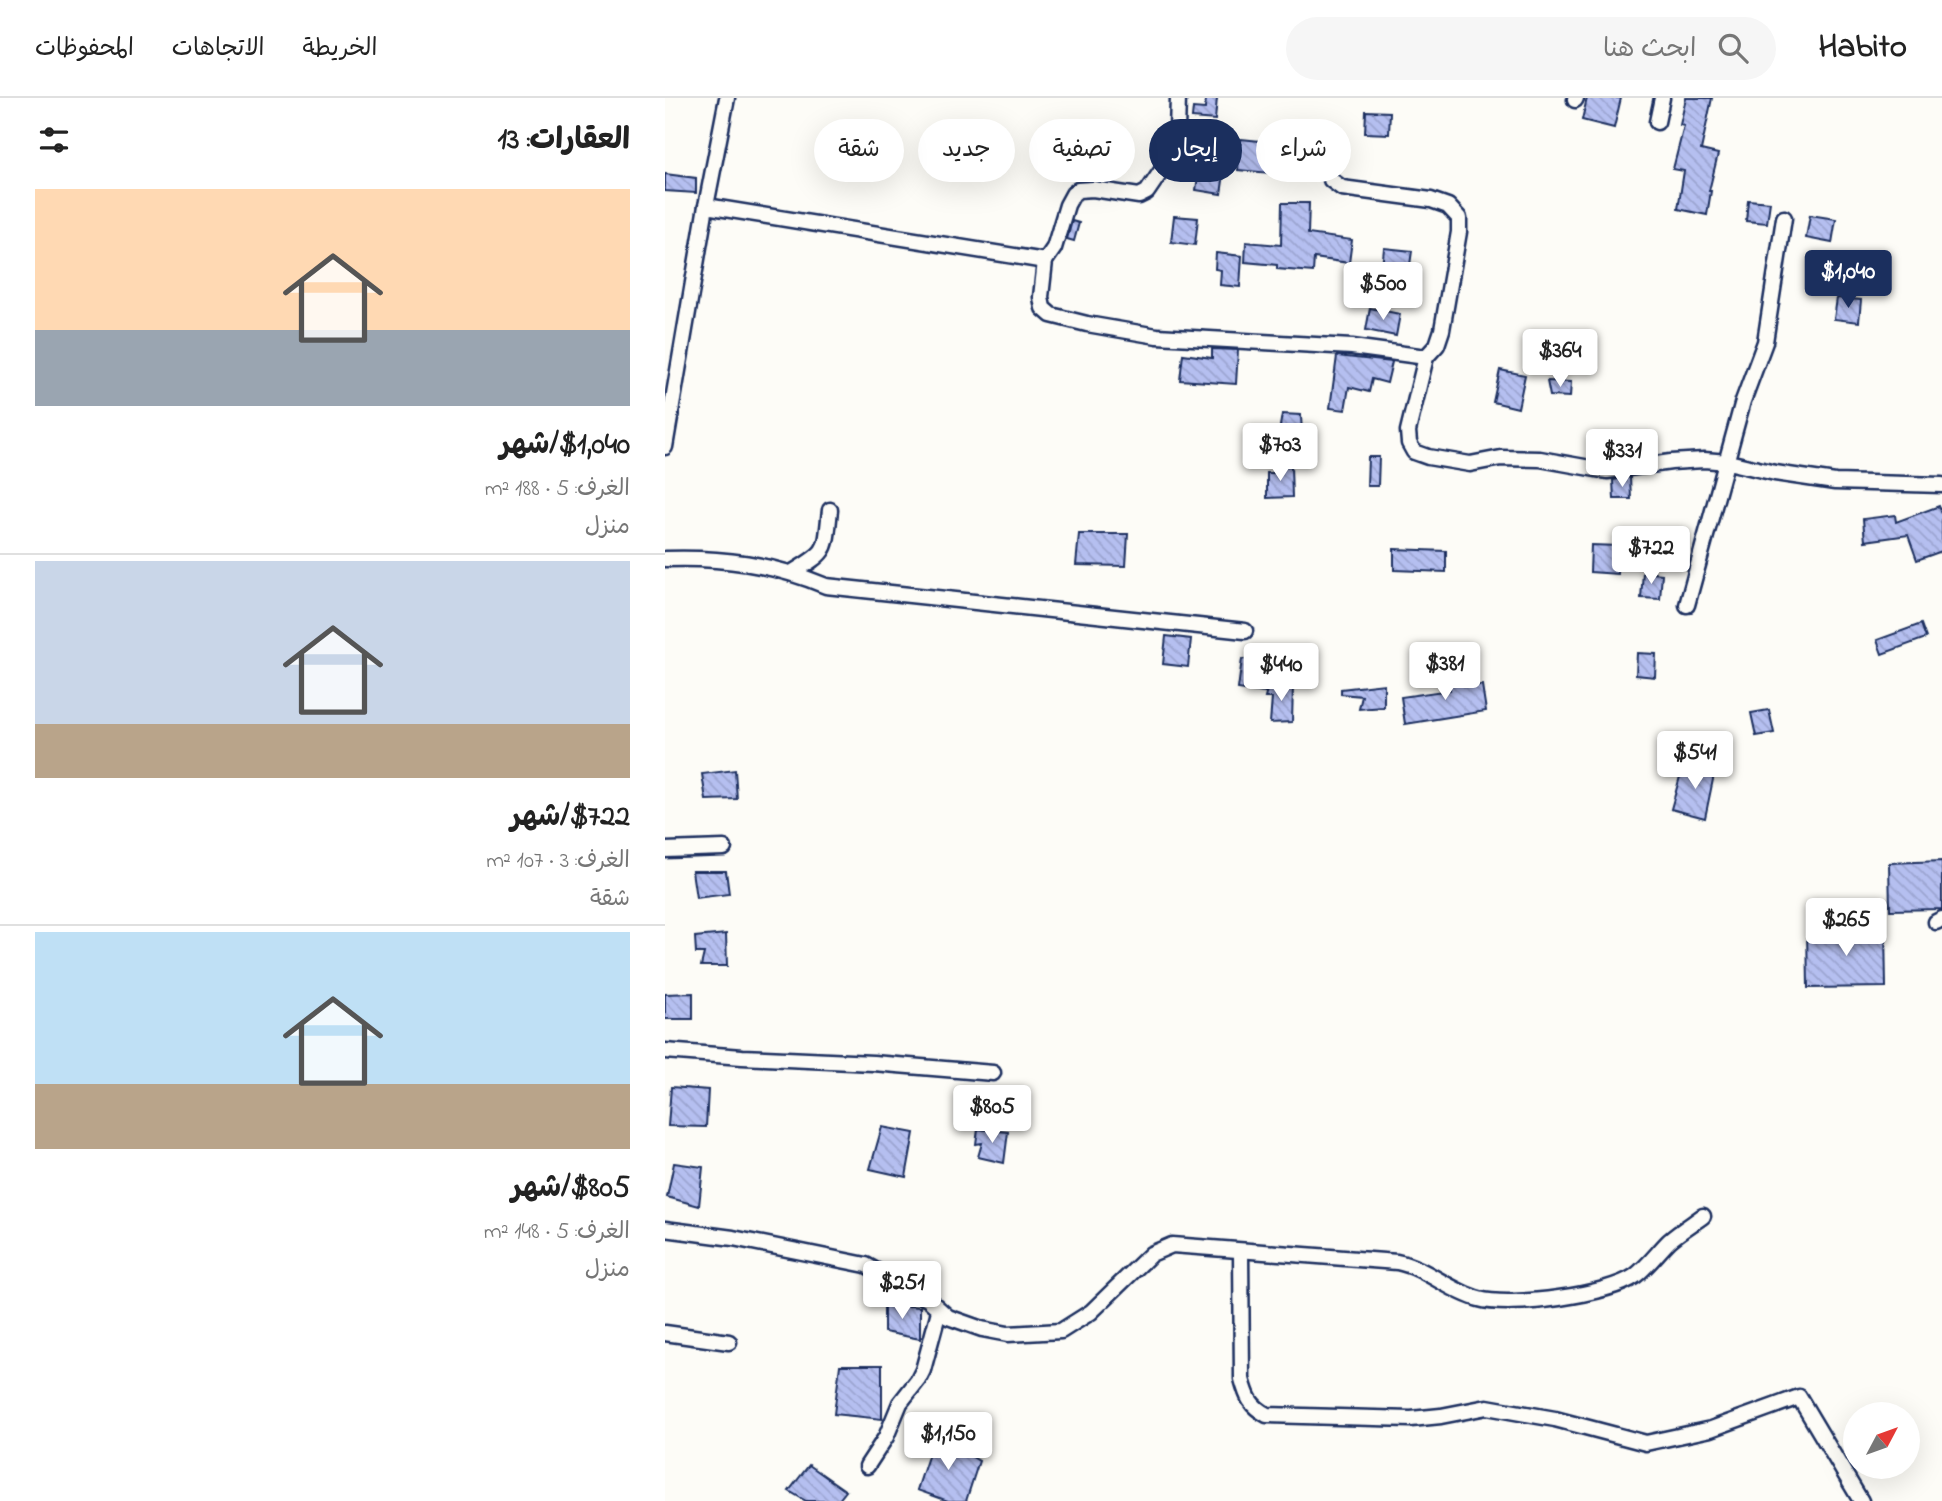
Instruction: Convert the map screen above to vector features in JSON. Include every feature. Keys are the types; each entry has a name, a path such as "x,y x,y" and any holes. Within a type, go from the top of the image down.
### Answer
{"street":[{"path":"665,447 727,98"},
{"path":"1178,98 1177,131 1154,185 1147,192 1139,196 1093,189 1078,190 1073,194 1054,248 1045,261 1041,297 1043,308 1051,315 1063,318 1157,336 1352,347 1426,357"},
{"path":"1657,122 1662,98"},
{"path":"1334,182 1342,188 1431,200 1448,206 1459,218 1459,232 1442,330 1437,345 1426,357 1408,431 1409,443 1414,452 1470,464 1501,457 1540,459 1607,471 1671,462 1728,462 1775,473 1835,482 1942,485"},
{"path":"706,206 1045,261"},
{"path":"1687,605 1743,401 1765,342 1784,218"},
{"path":"793,572 823,553 830,510"},
{"path":"665,559 712,558 758,564 793,572 825,586 1245,631"},
{"path":"665,850 724,848"},
{"path":"665,1051 993,1073"},
{"path":"665,1229 697,1232 866,1265 929,1300 939,1311 959,1322 1008,1334 1061,1331 1091,1311 1151,1254 1172,1245 1412,1265 1458,1292 1479,1299 1502,1303 1532,1302 1597,1290 1635,1276 1670,1240 1703,1216"},
{"path":"1241,1251 1242,1379 1247,1398 1255,1409 1267,1415 1411,1419 1487,1407 1555,1419 1646,1443 1711,1429 1799,1397 1861,1501"},
{"path":"867,1466 886,1437 899,1403 923,1370 939,1311"},
{"path":"665,1333 729,1342"}],"building":[{"path":"1206,98 1217,98 1215,119 1192,118 1193,108 1205,109"},
{"path":"1587,98 1621,98 1614,128 1582,120"},
{"path":"1686,98 1712,98 1701,150 1718,154 1709,191 1707,215 1678,209 1684,171 1673,169 1684,126 1680,125"},
{"path":"1366,111 1390,112 1389,134 1365,133"},
{"path":"1242,139 1256,141 1256,172 1242,170"},
{"path":"665,174 696,178 696,193 665,191"},
{"path":"1197,182 1223,182 1221,194 1196,190"},
{"path":"1748,200 1770,202 1767,223 1746,221"},
{"path":"1282,203 1309,203 1308,234 1352,240 1349,263 1314,258 1313,272 1277,269 1277,265 1245,262 1246,242 1281,245"},
{"path":"1810,215 1836,219 1832,243 1806,238"},
{"path":"1174,216 1198,218 1195,245 1171,242"},
{"path":"1072,221 1079,223 1074,241 1067,239"},
{"path":"1384,248 1412,251 1409,272 1382,268"},
{"path":"1216,253 1242,256 1240,287 1220,285 1221,270 1215,269"},
{"path":"1837,298 1861,300 1859,322 1834,319"},
{"path":"1370,308 1400,314 1396,336 1366,330"},
{"path":"1212,349 1238,350 1236,384 1180,380 1183,354 1212,358"},
{"path":"1337,356 1392,362 1387,383 1372,379 1369,392 1349,387 1345,410 1330,408"},
{"path":"1500,370 1525,375 1518,408 1493,402"},
{"path":"1547,381 1571,382 1570,397 1550,396"},
{"path":"1282,414 1301,415 1302,434 1282,435"},
{"path":"1368,457 1379,457 1378,486 1367,486"},
{"path":"1273,466 1291,466 1292,497 1267,498 1267,473 1273,473"},
{"path":"1630,477 1631,499 1614,499 1613,480"},
{"path":"1939,506 1942,514 1942,551 1917,560 1908,535 1865,541 1863,519 1895,515 1896,522"},
{"path":"1079,534 1128,534 1126,566 1076,565"},
{"path":"1659,536 1660,545 1654,550 1652,559 1637,561 1634,540"},
{"path":"1591,545 1619,546 1618,574 1590,572"},
{"path":"1394,549 1446,551 1446,572 1394,570"},
{"path":"1643,572 1662,574 1660,599 1641,598"},
{"path":"1921,624 1926,638 1882,654 1877,640"},
{"path":"1166,636 1191,639 1188,667 1163,664"},
{"path":"1637,653 1656,654 1655,677 1636,675"},
{"path":"1242,659 1267,662 1265,693 1238,689"},
{"path":"1470,675 1471,686 1482,685 1486,711 1405,724 1401,697 1450,690 1448,677"},
{"path":"1384,684 1384,707 1359,709 1362,696 1341,694 1341,689"},
{"path":"1268,686 1293,686 1292,722 1270,723 1272,698 1265,698"},
{"path":"1769,710 1774,733 1756,736 1751,713"},
{"path":"1697,763 1716,765 1705,818 1671,809 1681,773 1696,776"},
{"path":"735,770 737,799 706,800 702,774"},
{"path":"1942,861 1942,909 1890,910 1889,863"},
{"path":"692,871 726,871 729,894 696,898"},
{"path":"1885,928 1886,987 1808,988 1807,929"},
{"path":"726,934 727,966 701,966 704,953 696,953 695,937"},
{"path":"693,993 693,1019 665,1019 665,994"},
{"path":"671,1087 708,1090 706,1127 668,1126"},
{"path":"882,1127 914,1133 906,1177 870,1169"},
{"path":"978,1129 1008,1132 1004,1163 978,1157 982,1143 976,1144"},
{"path":"674,1163 703,1167 699,1206 667,1197"},
{"path":"884,1304 920,1307 920,1339 884,1332"},
{"path":"840,1365 882,1365 882,1419 834,1414"},
{"path":"935,1435 979,1461 966,1501 948,1501 917,1490"},
{"path":"809,1465 846,1491 838,1501 806,1501 789,1491"}]}
